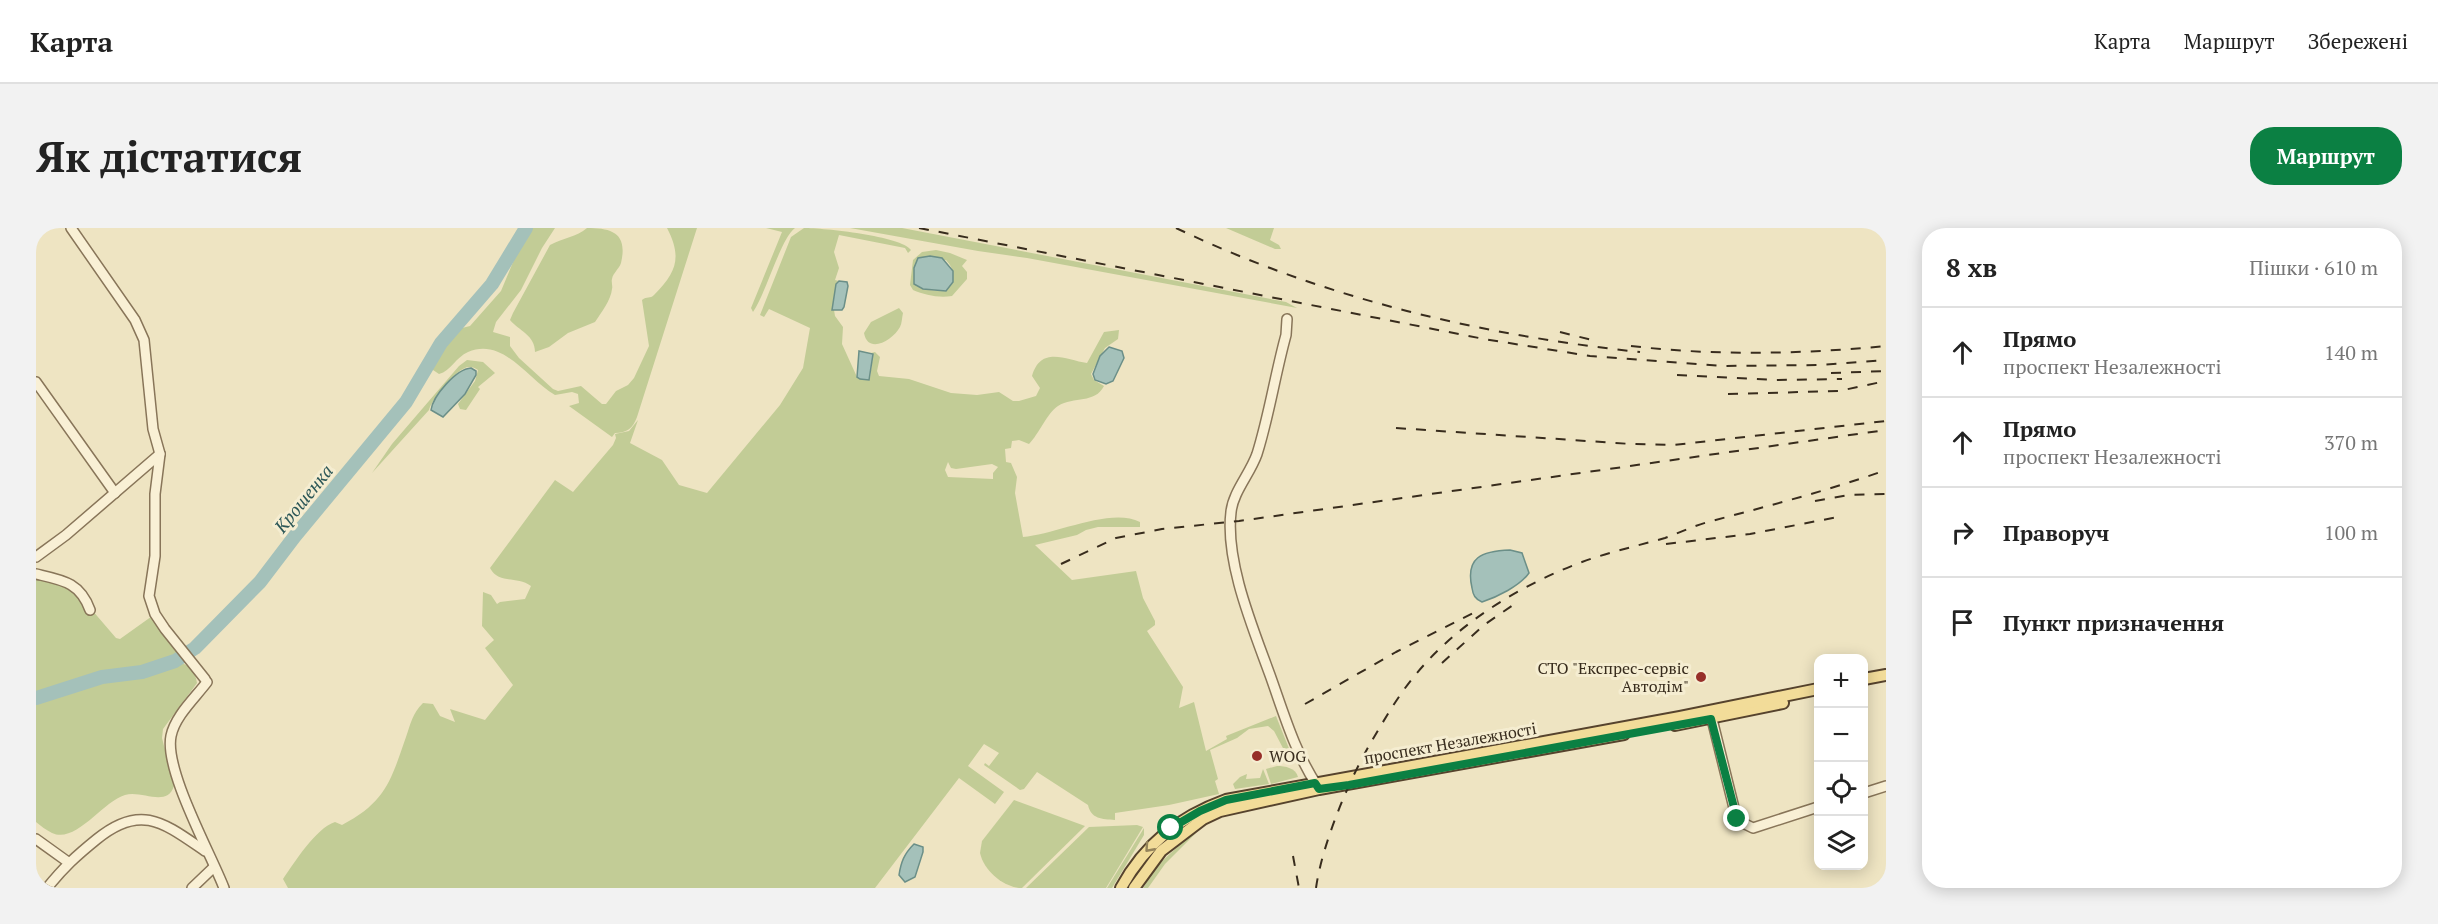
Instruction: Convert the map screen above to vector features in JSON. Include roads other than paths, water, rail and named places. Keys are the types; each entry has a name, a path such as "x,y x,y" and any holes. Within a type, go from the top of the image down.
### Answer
{"main road":[{"path":"1868,678 1886,675"},
{"path":"1868,685 1886,681"},
{"name":"проспект Незалежності","path":"1711,715 1814,690"},
{"name":"проспект Незалежності","path":"1121,888 1134,865 1155,841 1171,828 1200,811 1226,800 1317,786 1814,696"},
{"name":"проспект Незалежності","path":"1134,888 1161,851 1214,813 1317,786"}],"street":[{"path":"71,228 135,320 144,340 153,429 160,454 155,494 155,556 149,596 155,614 165,629 206,681 179,719 170,742 183,793 224,888"},
{"path":"1287,319 1286,335 1258,450 1233,503 1230,521 1232,547 1243,600 1299,755 1317,786"},
{"path":"36,382 115,493"},
{"path":"36,557 160,454"},
{"path":"36,574 67,581 87,601 90,610"},
{"path":"1711,715 1737,819 1742,824 1753,828 1814,808"},
{"path":"1868,791 1886,786"},
{"path":"47,888 69,862 108,830 123,821 144,820 167,828 207,853"},
{"path":"36,839 69,862"},
{"path":"192,888 214,867"}],"water":[{"path":"930,256 942,258 953,271 953,282 946,291 923,289 914,284 914,268 918,258"},
{"path":"839,281 847,282 848,286 844,307 842,310 832,310 836,284"},
{"path":"1109,347 1122,351 1124,358 1113,381 1106,384 1095,380 1093,374 1100,356"},
{"path":"859,351 873,354 869,380 857,377"},
{"path":"471,368 476,371 476,375 465,394 443,417 431,410 446,384 459,373"},
{"path":"1510,550 1522,553 1529,573 1508,590 1488,600 1480,601 1473,593 1470,578 1474,563 1484,554"},
{"path":"914,844 923,847 923,852 915,877 905,882 899,875 901,866 905,855"}],"waterway":[{"name":"Крошенка","path":"36,698 102,677 142,672 175,661 195,648 260,582 406,402 441,343 492,284 526,228"}],"railway":[{"path":"919,228 1484,339 1590,356 1723,366 1820,365 1886,360"},
{"path":"1176,228 1288,275 1403,310 1520,335 1640,352"},
{"path":"1560,332 1592,340"},
{"path":"1631,346 1727,353 1823,351 1886,346"},
{"path":"1831,373 1886,371"},
{"path":"1677,375 1775,380 1842,379"},
{"path":"1728,394 1839,391 1886,381"},
{"path":"1396,428 1674,445 1886,421"},
{"path":"1061,564 1116,538 1162,529 1239,521 1886,430"},
{"path":"1316,888 1324,853 1353,776 1395,703 1429,659 1489,609 1534,583 1582,562 1886,470"},
{"path":"1815,501 1849,495 1886,494"},
{"path":"1666,544 1750,534 1843,516"},
{"path":"1442,663 1484,625 1513,605"},
{"path":"1305,704 1396,652 1479,610"},
{"path":"1293,856 1299,888"}],"place":[{"name":"СТО \"Експрес-сервіс Автодім\"","path":"1701,677"},
{"name":"WOG","path":"1257,756"}]}
